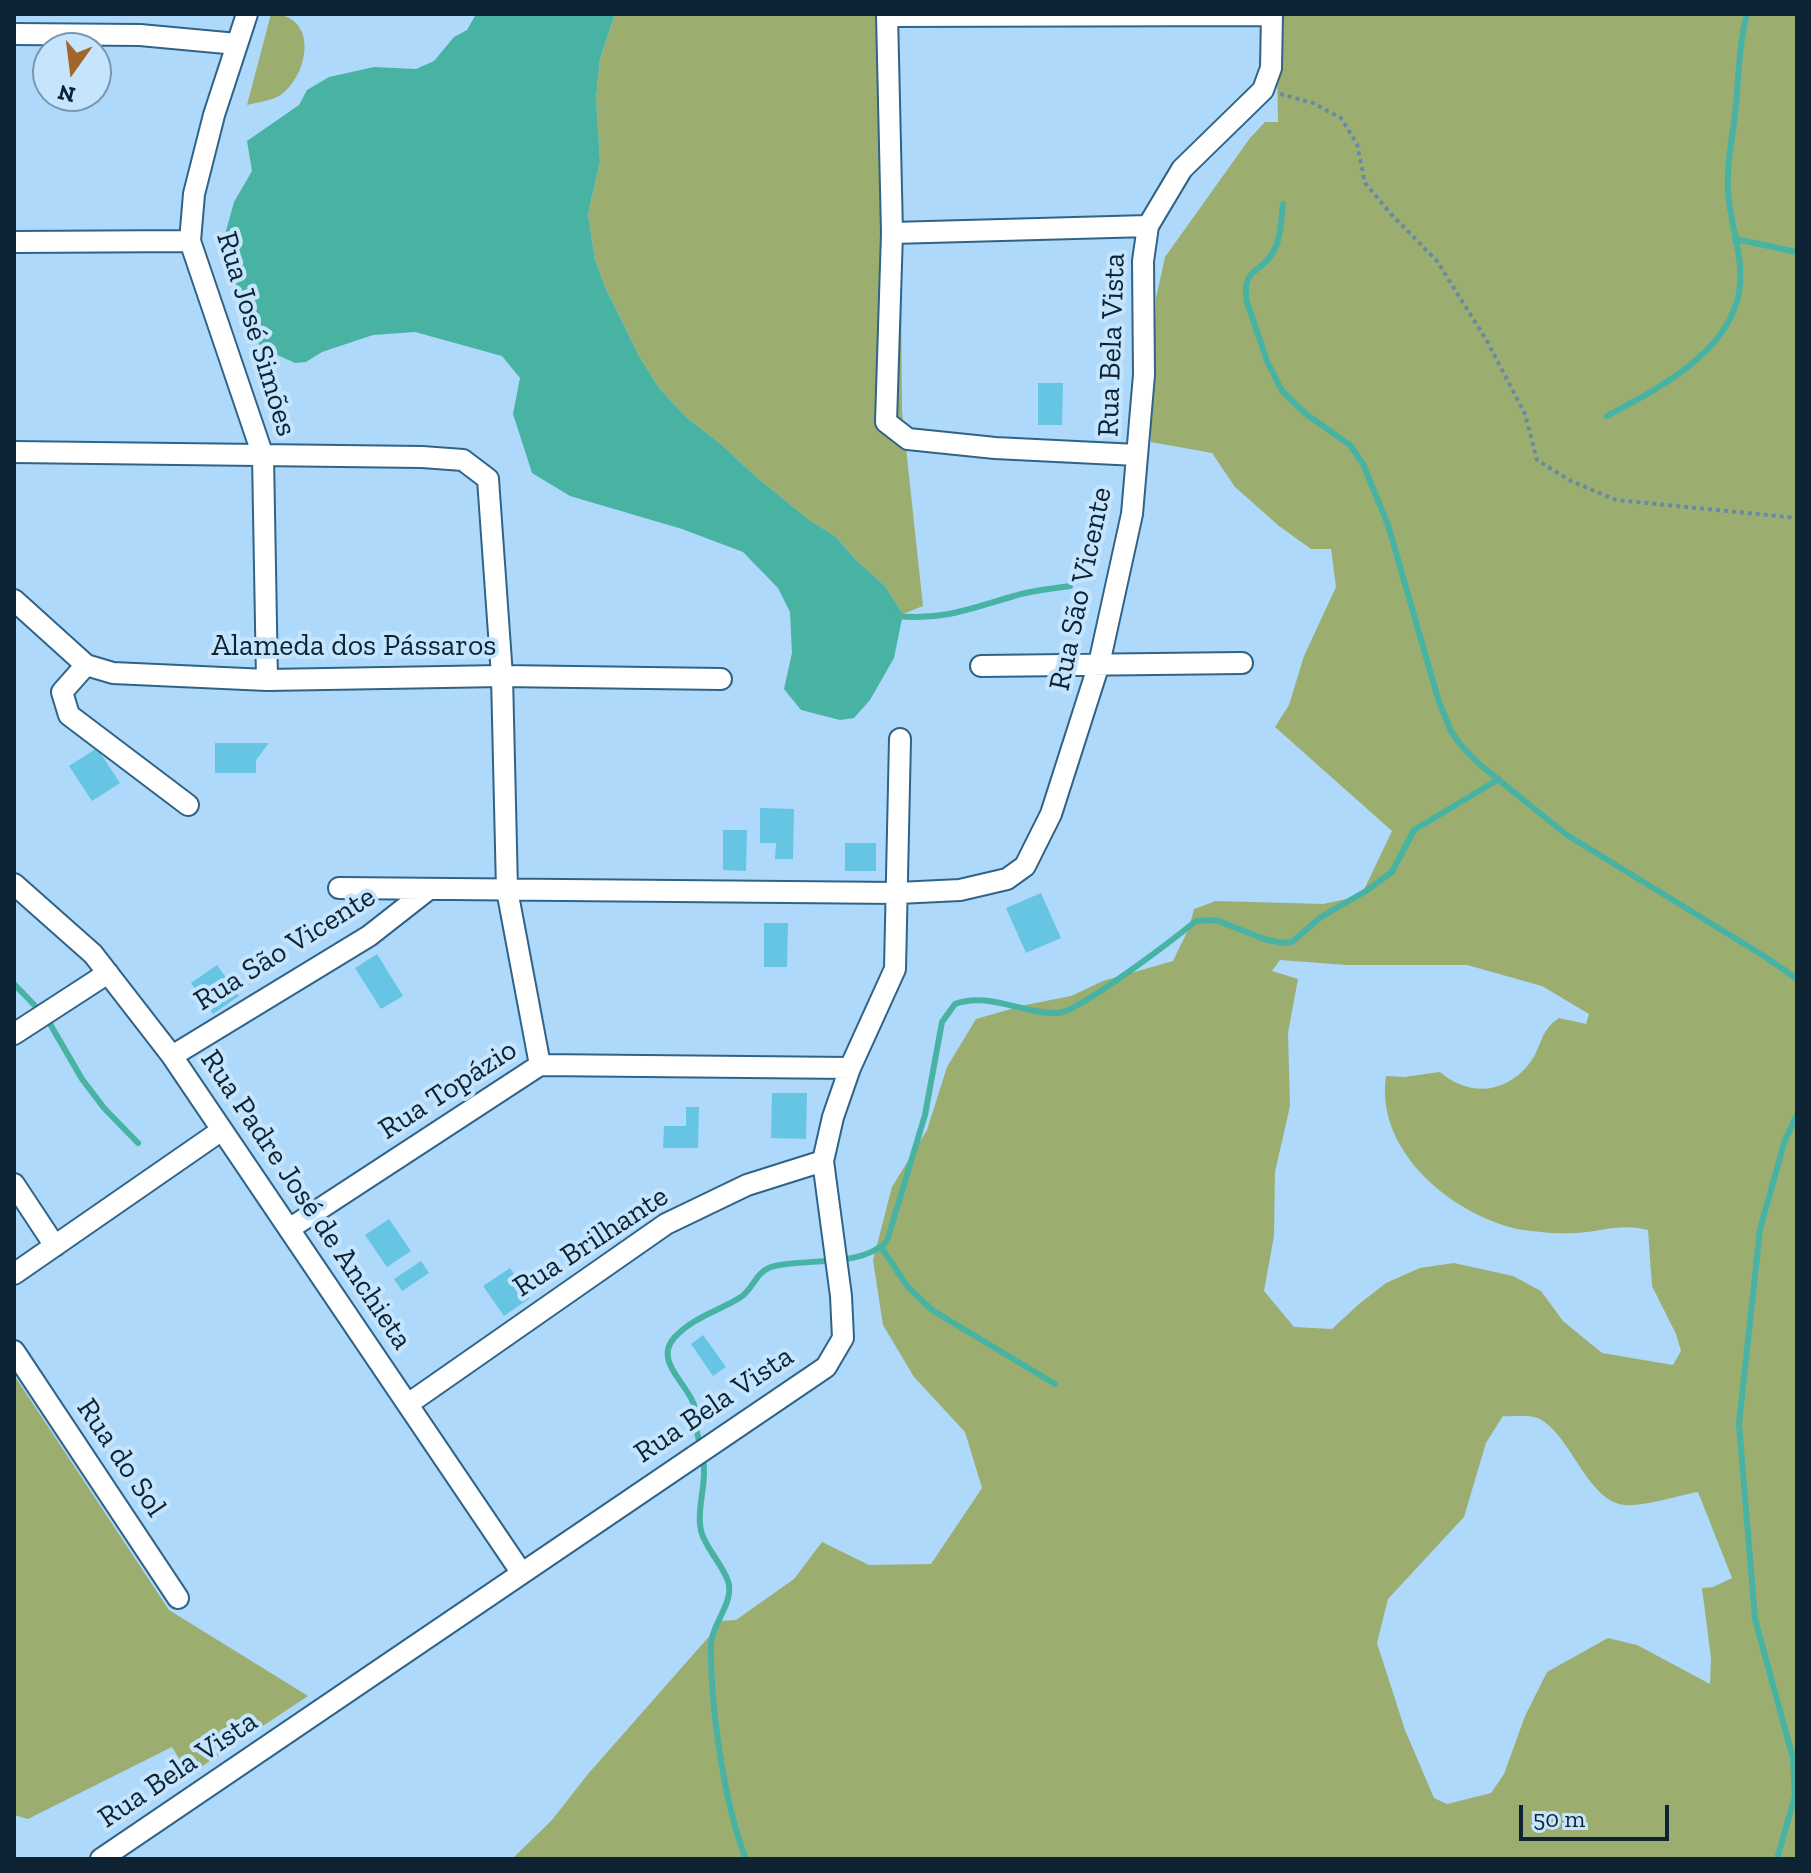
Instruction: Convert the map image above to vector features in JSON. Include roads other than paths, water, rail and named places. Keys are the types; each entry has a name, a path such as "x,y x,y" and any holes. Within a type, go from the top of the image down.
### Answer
{"street":[{"name":"Rua José Simões","path":"247,14 214,115 194,194 190,241 263,456 267,680"},
{"path":"887,15 1272,14"},
{"name":"Rua Bela Vista","path":"1137,455 1144,375 1143,261 1148,226 1182,169 1263,90 1271,68 1272,14"},
{"name":"Rua São Vicente","path":"339,888 898,893 960,890 1007,879 1025,866 1051,814 1099,664 1132,514 1137,455 995,448 908,439 886,422 892,233 887,15"},
{"path":"14,34 140,35 237,44"},
{"path":"892,233 1148,226"},
{"path":"14,242 190,241"},
{"path":"14,452 463,460 488,479 502,676 507,890 540,1065"},
{"name":"Alameda dos Pássaros","path":"14,600 86,665 113,673 267,680 502,676 721,679"},
{"path":"981,666 1242,663"},
{"path":"86,665 62,692 69,715 188,805"},
{"name":"Rua Bela Vista","path":"101,1859 826,1367 843,1338 841,1296 823,1161 833,1117 850,1068 895,969 900,739"},
{"name":"Rua Padre José de Anchieta","path":"14,884 93,954 172,1056 521,1572"},
{"name":"Rua São Vicente","path":"172,1056 369,936 429,889"},
{"path":"14,1034 108,973"},
{"name":"Rua Topázio","path":"289,1229 540,1065 850,1068"},
{"path":"14,1274 222,1130"},
{"name":"Rua Brilhante","path":"408,1404 666,1224 747,1185 823,1161"},
{"path":"14,1184 55,1246"},
{"name":"Rua do Sol","path":"14,1351 178,1598"}],"waterway":[{"path":"1607,416 1690,365 1724,330 1735,308 1740,273 1729,201 1728,168 1747,14"},
{"path":"1283,204 1277,243 1272,254 1249,277 1247,302 1267,361 1282,391 1306,414 1350,445 1363,464 1388,525 1439,702 1451,731 1479,764 1567,835 1797,979"},
{"path":"1735,239 1797,252"},
{"path":"897,616 943,615 1028,592 1070,586"},
{"path":"746,1859 725,1783 711,1668 712,1636 726,1605 728,1581 700,1527 703,1461 692,1399 670,1365 669,1347 674,1338 698,1319 741,1297 766,1269 784,1264 847,1259 876,1250 887,1241 925,1115 942,1022 955,1004 980,1000 1058,1013 1085,1001 1196,921 1216,920 1264,939 1292,942 1321,917 1392,872 1414,830 1499,779"},
{"path":"14,984 46,1017 82,1079 104,1108 138,1143"},
{"path":"1777,1859 1795,1796 1793,1758 1755,1619 1739,1424 1760,1229 1785,1140 1797,1115"},
{"path":"881,1247 908,1287 932,1310 1055,1384"}]}
